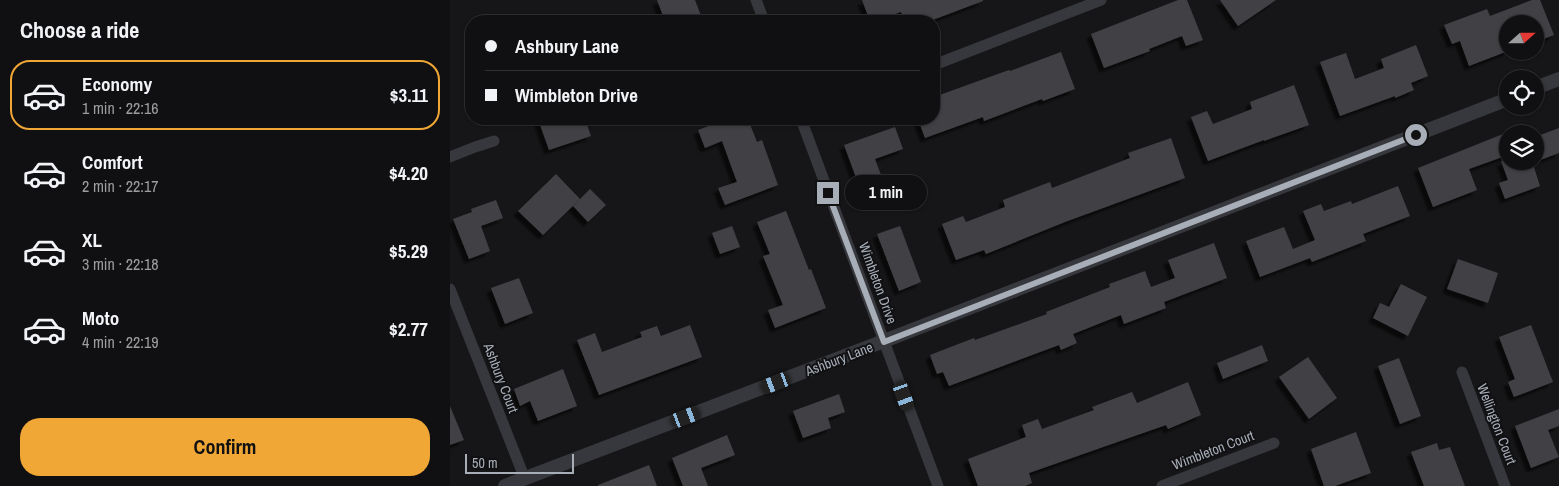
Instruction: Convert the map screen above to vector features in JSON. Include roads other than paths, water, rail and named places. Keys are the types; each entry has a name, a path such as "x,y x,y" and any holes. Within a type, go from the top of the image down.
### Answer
{"street":[{"path":"756,0 762,15"},
{"path":"940,63 1101,0"},
{"path":"1544,85 1559,79"},
{"name":"Ashbury Lane","path":"505,486 884,342 1499,103"},
{"name":"Wimbleton Drive","path":"803,125 938,486"},
{"path":"450,157 494,141"},
{"name":"Ashbury Court","path":"450,289 525,479"},
{"name":"Wellington Court","path":"1462,372 1505,486"},
{"name":"Wimbleton Court","path":"1162,486 1274,443"}]}
